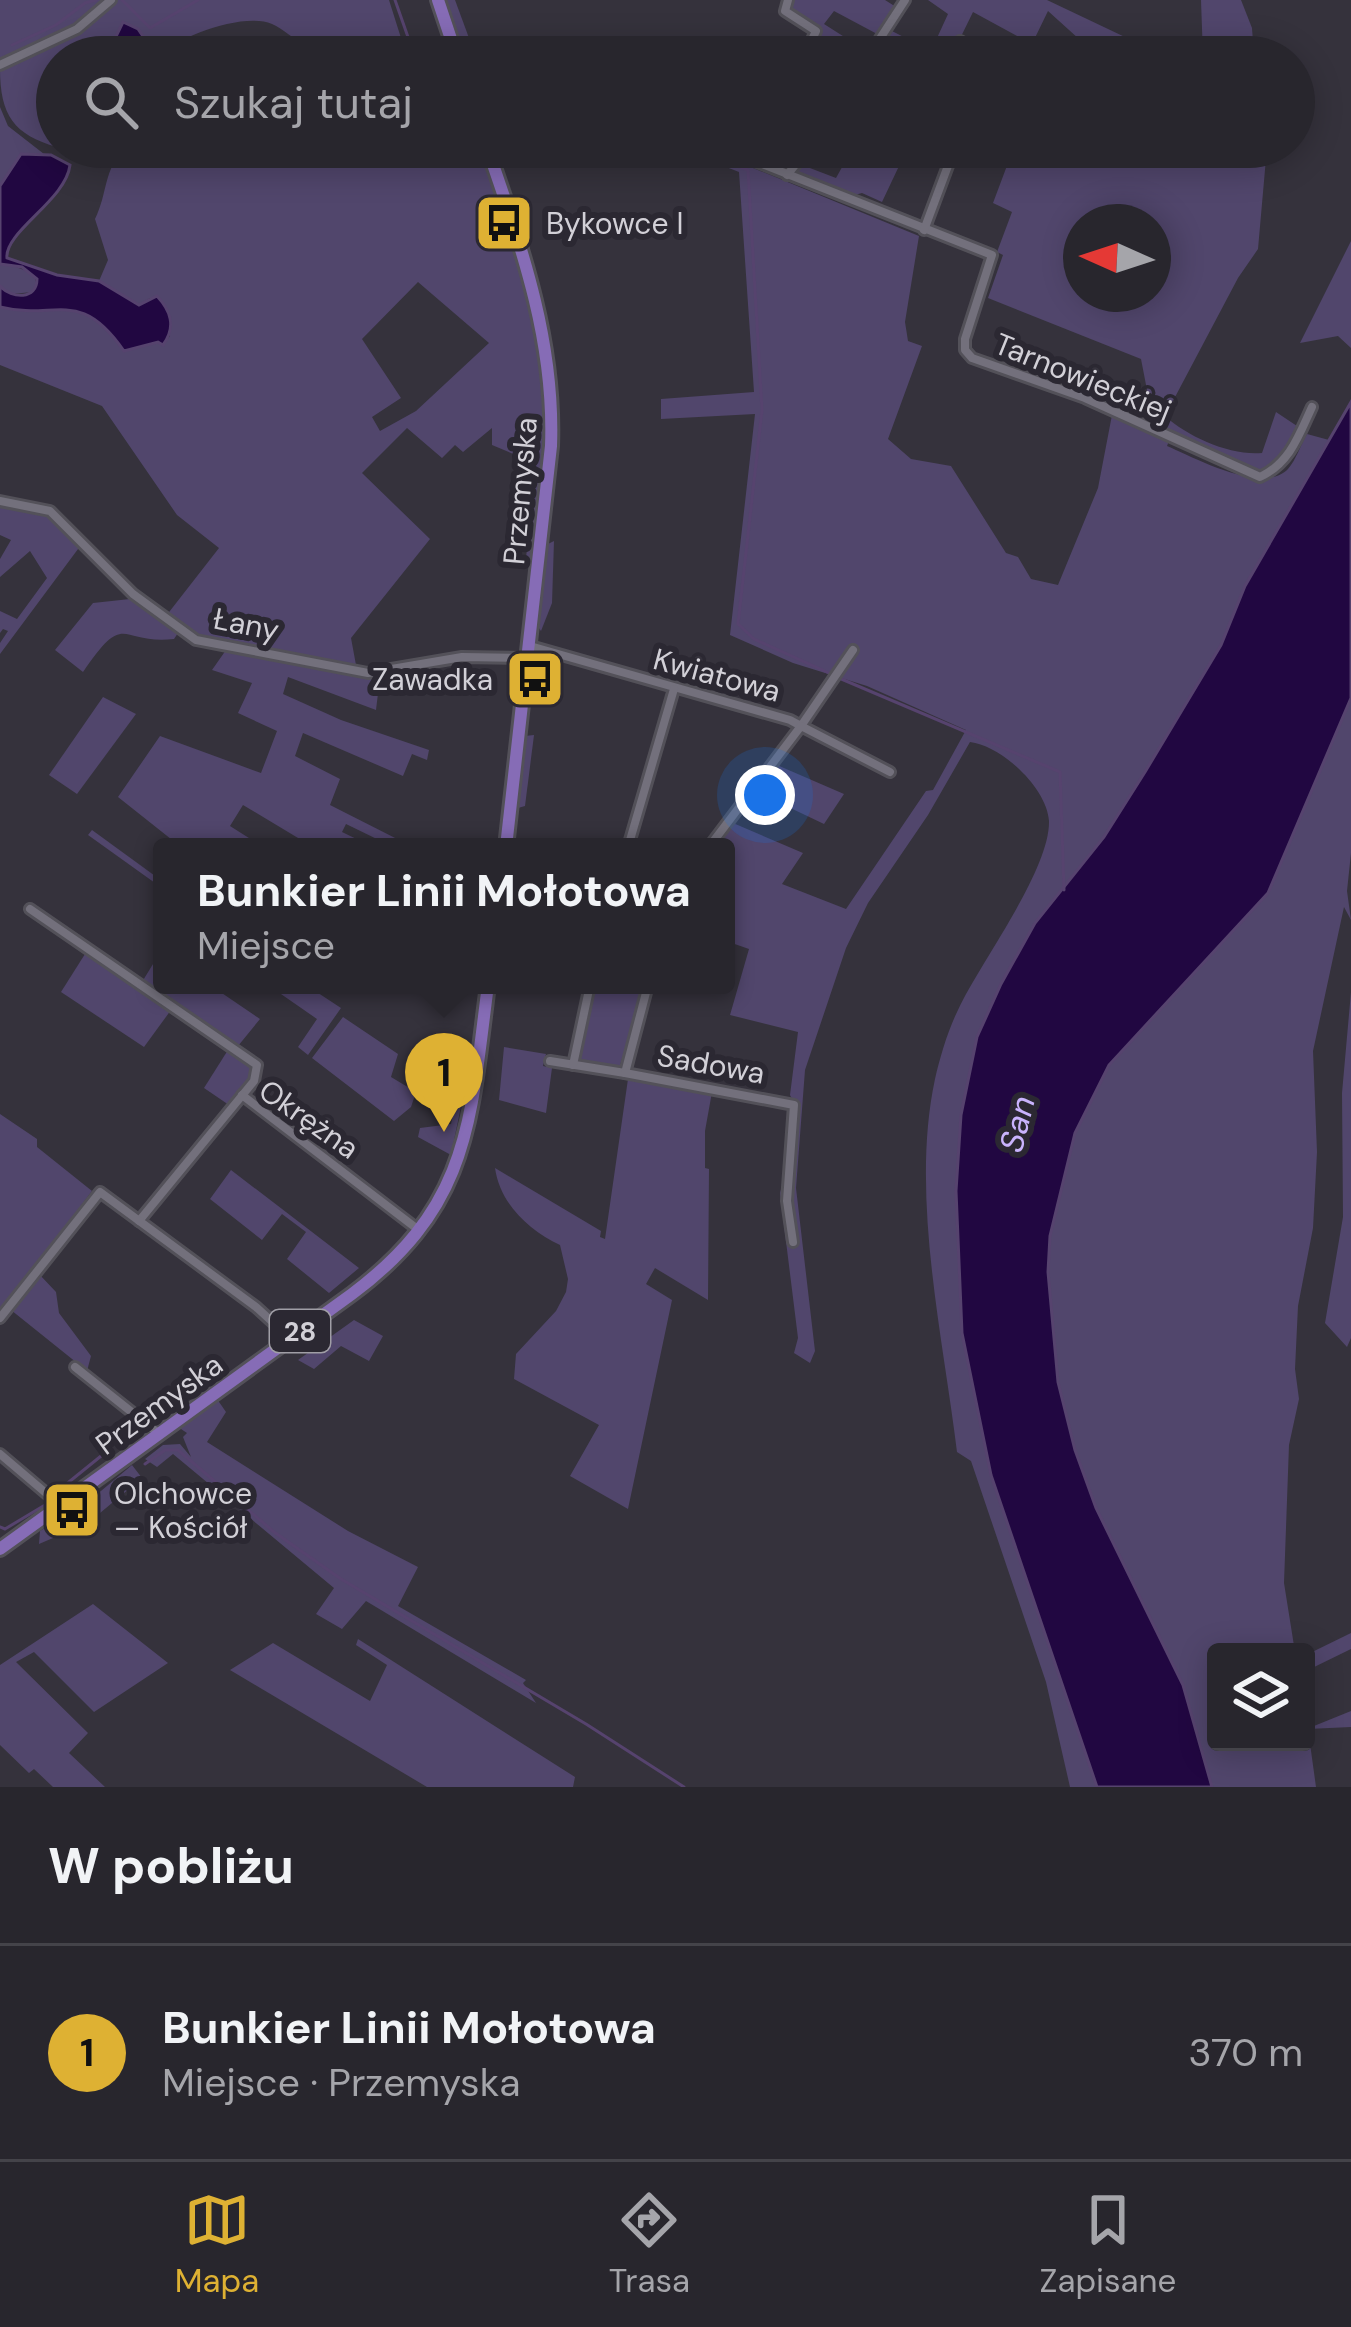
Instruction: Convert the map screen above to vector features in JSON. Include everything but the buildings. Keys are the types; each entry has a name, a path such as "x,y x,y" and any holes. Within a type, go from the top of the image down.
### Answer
{"main road":[{"path":"438,0 450,36"},
{"name":"Przemyska","path":"494,168 533,283 552,395 551,446 507,838"},
{"name":"Przemyska","path":"0,1550 235,1374 386,1269 420,1231 443,1197 461,1154 487,994"}],"street":[{"path":"61,36 111,0"},
{"path":"788,0 785,10 816,32 814,36"},
{"path":"882,36 905,0"},
{"path":"0,65 36,48"},
{"name":"Tarnowieckiej","path":"771,168 992,255 965,339 965,350 972,358 1085,398 1260,477 1277,469 1291,452 1312,407"},
{"path":"786,176 793,168"},
{"path":"924,230 947,168"},
{"name":"Łany","path":"0,501 50,511 133,594 196,640 368,673 449,658 529,652"},
{"name":"Kwiatowa","path":"529,652 801,726 853,650"},
{"path":"631,838 674,688"},
{"path":"716,838 801,726 890,772"},
{"path":"30,909 153,994"},
{"path":"153,994 256,1065 254,1081 242,1095"},
{"path":"573,1065 588,994"},
{"name":"Sadowa","path":"625,1073 646,994"},
{"name":"Sadowa","path":"550,1061 794,1106 787,1201 793,1242"},
{"name":"Okrężna","path":"139,1221 242,1095 420,1231"},
{"path":"0,1318 96,1194 105,1193 290,1338"},
{"path":"75,1367 158,1433"},
{"path":"0,1454 60,1505"}],"shaded area":[{"path":"0,0 106,0 73,28 55,36 36,36 36,45 0,61"},
{"path":"116,0 389,0 400,36 291,36 260,21 229,24 192,36 143,36 138,29 121,24 116,36 72,36"},
{"path":"444,0 455,0 468,36 456,36"},
{"path":"792,0 885,0 896,7 879,35 834,11 824,24 843,36 818,36 822,28 788,7"},
{"path":"928,0 1047,0 1123,36 1076,36 1048,11 1036,36 1017,36 973,12 961,36 938,36 948,14"},
{"path":"1201,0 1241,0 1253,36 1202,36"},
{"path":"36,52 36,139 12,121 3,99 0,69"},
{"path":"0,107 8,126 36,148 36,154 21,154 0,186"},
{"path":"112,168 487,168 531,295 545,392 546,441 534,558 526,558 535,473 518,456 492,445 492,428 463,452 455,445 442,458 407,428 362,473 430,539 351,638 356,665 214,641 166,616 219,548 177,515 102,406 0,365 0,307 79,312 108,331 124,351 164,344 170,336 161,302 150,298 139,305 99,281 108,260 95,219","holes":["418,282 489,343 416,411 380,431 372,417 401,398 362,339"]},
{"path":"729,168 753,168 919,236 905,322 908,341 922,346 888,439 911,459 951,466 1006,553 1018,557 1031,579 1058,585 1098,488 1112,415 1211,465 1262,478 1288,469 1307,434 1329,440 1245,586 1221,645 1145,772 1104,837 1035,923 1001,984 977,1037 961,1115 956,1191 962,1334 991,1475 1097,1787 1070,1787 1046,1682 971,1461 957,1452 931,1266 926,1170 935,1079 958,1010 1038,865 1049,821 1032,783 1009,760 982,745 970,742 868,903 846,948 805,1070 796,1188 815,1351 810,1363 794,1353 798,1338 780,1193 783,1182 791,1184 798,1111 790,1095 798,1032 730,1015 749,949 735,944 735,838 721,838 733,823 803,853 782,884 846,909 926,791 933,790 966,730 867,686 793,663 730,635 755,414 661,419 661,399 754,392 739,172"},
{"path":"800,168 810,168 836,178 842,168 898,168 882,202 795,176"},
{"path":"1006,168 1265,168 1258,249 1165,416 1210,443 1262,453 1276,412 1297,426 1279,460 1264,470 1248,468 1124,413 1122,409 1140,410 1147,390 1141,359 988,298 1003,255 997,252 1012,212 993,203"},
{"path":"1351,241 1351,348 1338,336 1300,343"},
{"path":"0,264 34,274 37,287 33,292 11,294 0,286"},
{"path":"0,506 45,516 81,545 0,654 0,643 8,631 0,633 0,611 17,619 47,578 30,551 0,577 0,559 11,540 0,535"},
{"path":"554,541 552,603 541,631 537,625 546,545"},
{"path":"130,599 178,633 174,639 116,635 83,672 55,650 93,603"},
{"path":"226,650 380,677 376,710 288,677 283,694 429,750 427,760 412,754 403,776 303,733 295,756 340,779 330,805 395,838 375,838 346,824 342,832 354,838 298,838 243,805 230,826 249,838 170,838 118,797 160,736 261,773 277,731 238,713 252,683 212,670"},
{"path":"103,697 136,714 77,794 49,775"},
{"path":"1351,698 1347,891 1351,920 1344,907 1313,1051 1317,1152 1313,1228 1298,1306 1295,1369 1299,1399 1289,1445 1284,1583 1294,1643 1207,1643 1207,1751 1311,1751 1316,1787 1212,1787 1183,1685 1096,1508 1075,1450 1058,1382 1048,1272 1050,1235 1075,1133 1110,1065 1268,893"},
{"path":"534,735 525,806 518,808 525,736"},
{"path":"777,765 844,794 824,824 757,792"},
{"path":"92,830 153,874 153,882 88,835"},
{"path":"85,954 171,1010 144,1047 61,992"},
{"path":"153,964 153,989 142,982"},
{"path":"1351,992 1351,1338 1347,1347 1325,1323 1343,1217 1342,1093"},
{"path":"160,994 223,994 260,1019 238,1046"},
{"path":"281,994 320,994 341,1008 308,1055 298,1047 317,1019"},
{"path":"592,994 641,994 619,1069 576,1061"},
{"path":"343,1017 398,1054 391,1077 416,1092 411,1107 394,1121 312,1058"},
{"path":"504,1047 546,1054 543,1066 552,1068 546,1113 499,1100"},
{"path":"228,1050 254,1069 229,1105 204,1088"},
{"path":"628,1079 712,1092 705,1131 708,1300 655,1268 646,1284 672,1300 628,1509 570,1476 599,1425 514,1379 516,1354 556,1311 568,1279 560,1245 518,1214 503,1193 495,1168 601,1231 605,1239"},
{"path":"461,1080 466,1082 451,1155 418,1137 420,1128 451,1124"},
{"path":"0,1114 37,1139 37,1147 92,1191 0,1313"},
{"path":"231,1170 359,1268 329,1293 287,1259 306,1232 282,1214 262,1240 210,1199"},
{"path":"39,1274 56,1292 59,1313 91,1356 87,1371 11,1310"},
{"path":"354,1320 383,1336 369,1361 341,1346 314,1369 298,1360"},
{"path":"217,1399 226,1412 207,1442 348,1531 418,1567 398,1606 526,1680 523,1683 536,1703 366,1601 342,1629 316,1614 334,1588 173,1454 157,1467 145,1459 163,1445 180,1444 191,1457 183,1437 187,1433 178,1427"},
{"path":"132,1465 142,1478 88,1523 39,1544 40,1531 89,1501"},
{"path":"93,1604 168,1663 94,1712 34,1652 16,1662 88,1733 69,1753 105,1787 53,1787 34,1769 29,1773 0,1745 0,1665"},
{"path":"1351,1633 1351,1649 1315,1667 1315,1651"},
{"path":"358,1639 575,1777 573,1787 427,1787 230,1670 273,1643 370,1701 387,1665 356,1645"},
{"path":"1351,1711 1351,1727 1315,1729"}],"water":[{"path":"123,22 143,36 116,36"},
{"path":"21,154 36,154 36,168 69,168 58,191 15,237 7,258 57,275 99,281 139,305 157,296 170,319 163,345 158,342 124,351 108,331 80,312 0,307 0,286 23,295 33,291 37,279 22,267 0,264 0,186"},
{"name":"San","path":"1351,402 1351,698 1268,893 1109,1065 1075,1133 1050,1236 1048,1272 1058,1382 1075,1450 1096,1508 1183,1685 1212,1787 1097,1787 991,1475 962,1333 956,1191 961,1115 977,1037 1001,984 1035,923 1104,837 1145,772 1221,645 1245,586"}],"waterway":[{"path":"12,45 96,0"},
{"path":"122,0 150,28 198,0"},
{"path":"395,0 408,36"},
{"path":"743,168 748,170 762,410 738,624 754,639 829,673"},
{"path":"839,678 1060,772 1064,890"},
{"path":"145,1464 165,1450 178,1450 274,1532 341,1579 684,1787"},
{"path":"59,1490 106,1452"},
{"path":"0,1527 5,1529 50,1502"}],"place":[{"name":"Bykowce I","path":"504,223"},
{"name":"Zawadka","path":"535,679"},
{"name":"Bunkier Linii Mołotowa","path":"444,1132"},
{"name":"Olchowce — Kościół","path":"72,1510"}]}
